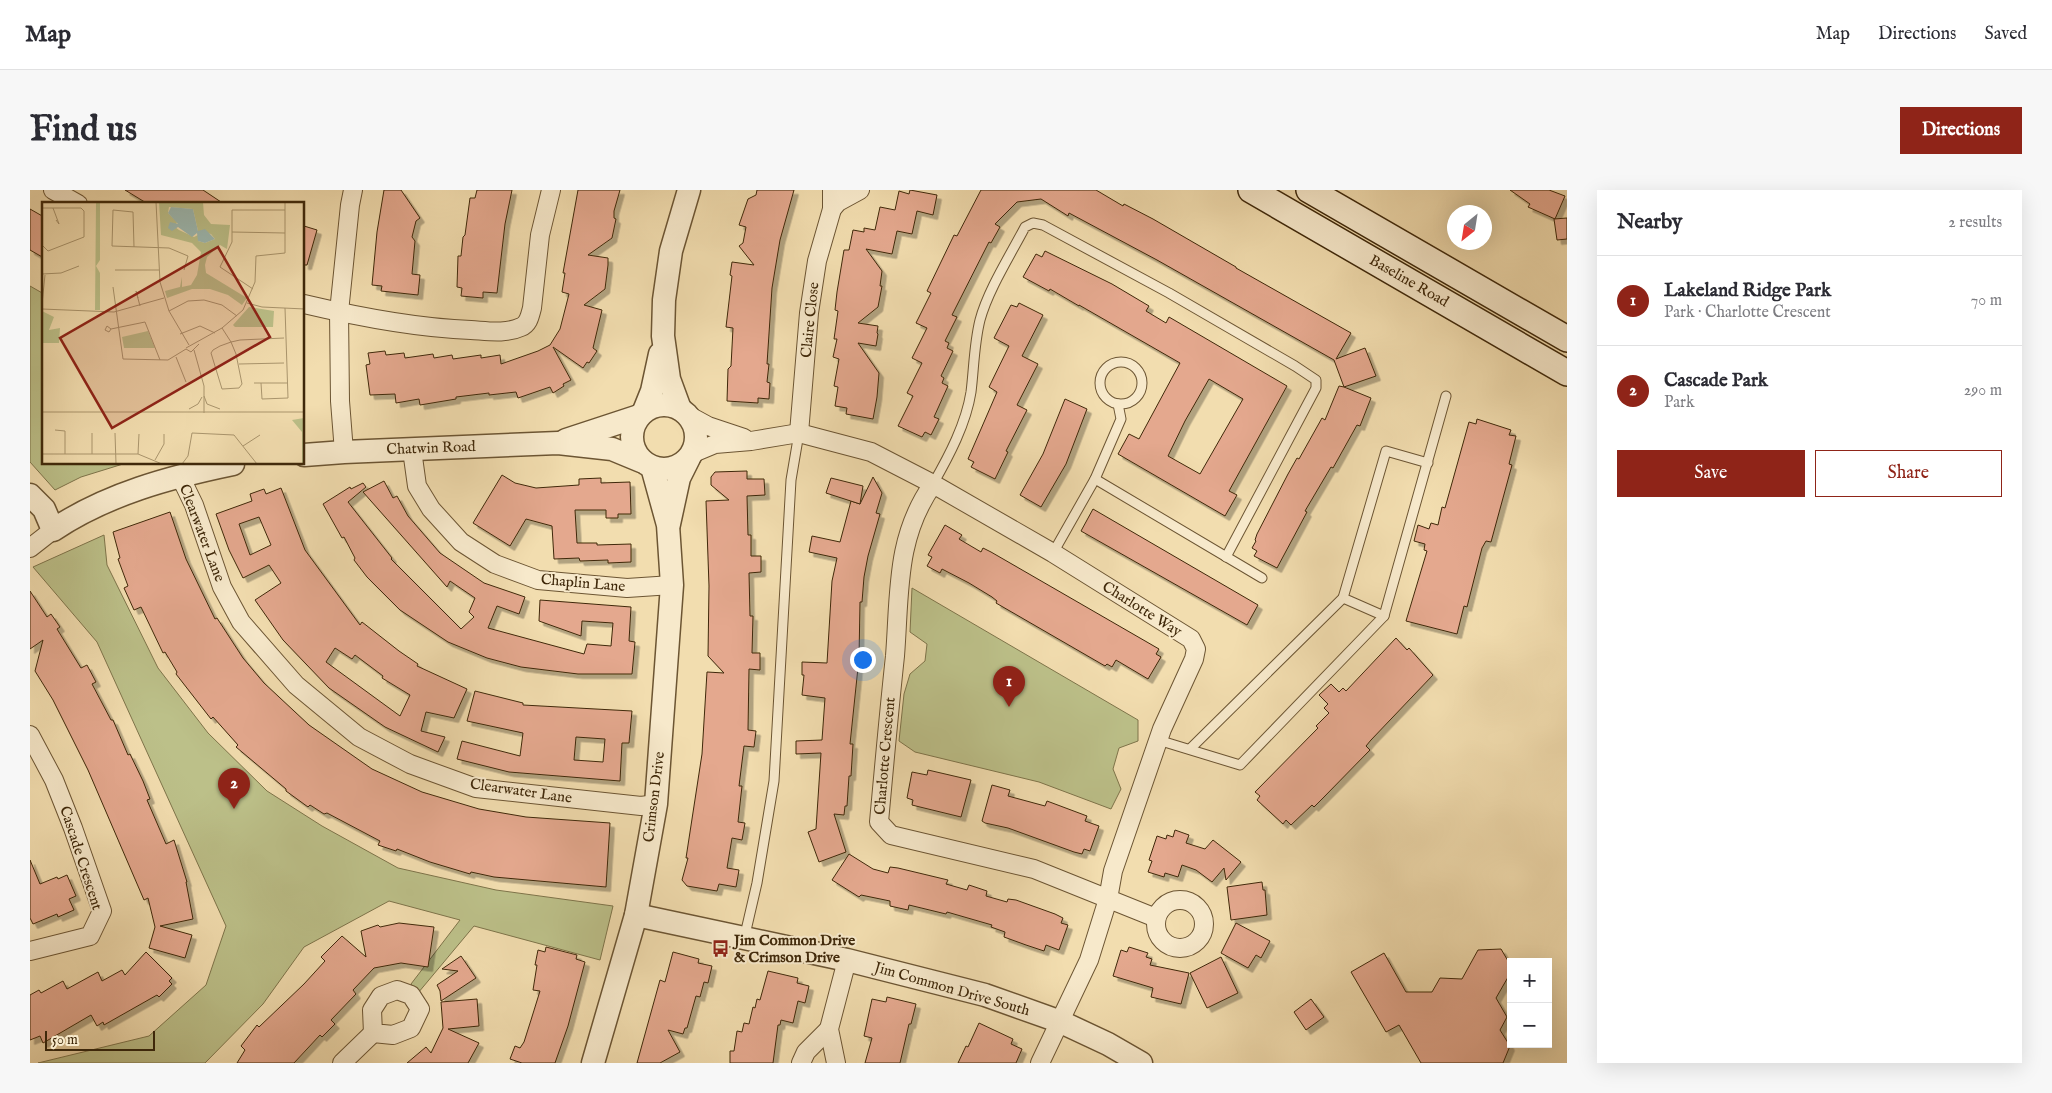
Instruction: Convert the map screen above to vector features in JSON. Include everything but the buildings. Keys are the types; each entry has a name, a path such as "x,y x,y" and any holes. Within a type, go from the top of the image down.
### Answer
{"main road":[{"name":"Baseline Road","path":"1251,190 1567,373"},
{"name":"Baseline Road","path":"1309,190 1567,339"}],"street":[{"path":"54,190 75,202"},
{"path":"344,452 340,401 339,312 353,190"},
{"path":"305,304 437,329 501,332 523,326 530,318 540,235 551,190"},
{"path":"689,190 671,251 664,300 663,336 669,379 683,412 693,423 696,433 695,444 690,456"},
{"name":"Claire Close","path":"799,433 809,313 817,261 832,209 832,190"},
{"path":"832,209 838,202 860,190"},
{"path":"663,336 652,391 642,414 634,424 631,434 632,444 647,464 662,470 672,468 681,464 690,456 715,444 751,441"},
{"path":"642,414 662,405 683,412 708,426 751,441"},
{"name":"Chatwin Road","path":"558,443 642,414"},
{"name":"Charlotte Way","path":"751,441 799,433 871,452 933,484 1053,553 1191,639 1196,649 1194,659 1158,740 1113,872 1108,899 1089,960 1040,1063"},
{"name":"Chatwin Road","path":"305,456 344,452 558,443 612,450 647,464"},
{"name":"Chaplin Lane","path":"412,450 417,486 431,510 461,542 495,564 538,580 627,588 672,585"},
{"name":"Crimson Drive","path":"668,525 679,478 690,456"},
{"name":"Crimson Drive","path":"593,1063 636,915 656,804 672,585 668,525 647,464"},
{"path":"30,548 75,516 112,498 180,476 229,465"},
{"name":"Clearwater Lane","path":"180,476 194,505 222,587 242,622 296,685 359,737 410,764 476,788 641,806 656,804"},
{"name":"Charlotte Crescent","path":"933,484 923,498 909,530 899,581 895,651 879,822 891,835 1034,869 1156,918"},
{"path":"30,495 44,509 53,530"},
{"name":"Cascade Crescent","path":"30,951 90,936 102,911 54,780 33,748"},
{"name":"Jim Common Drive South","path":"636,915 848,960 985,995 1060,1022 1108,1044 1141,1063"},
{"path":"836,1063 829,1029 848,960"},
{"path":"801,1063 806,1052 829,1029"},
{"path":"342,1063 373,1033"}],"lane":[{"path":"933,484 952,448 971,393 980,318 1025,227 1033,223 1042,225 1169,293 1316,380 1316,388 1226,557"},
{"path":"1115,364 1128,364 1139,372 1142,378 1141,392 1131,402 1118,404 1111,402 1102,391 1102,378 1104,371 1115,364"},
{"path":"1158,740 1240,765 1384,616 1446,396"},
{"path":"1053,553 1094,479 1121,419 1118,404"},
{"path":"744,939 757,883 774,781 791,480 799,433"},
{"path":"1190,750 1343,598 1386,451 1428,463"},
{"path":"1094,479 1262,578"},
{"path":"1343,598 1384,616"}],"green space":[{"path":"30,286 42,293 42,465 120,465 81,477 55,490 30,462"},
{"path":"104,535 107,565 158,668 208,733 267,791 322,826 398,868 496,890 613,906 600,960 474,926 418,993 411,984 460,920 389,901 304,947 263,1004 205,1063 38,1063 149,1036 206,985 226,926 97,642 33,567"},
{"path":"912,588 1138,720 1138,741 1119,748 1113,769 1121,789 1111,809 1039,782 915,752 899,741 904,694 910,674 925,661 927,644 910,632"}],"place":[{"name":"Lakeland Ridge Park","path":"1009,707"},
{"name":"Cascade Park","path":"234,809"},
{"name":"Jim Common Drive & Crimson Drive","path":"720,949"}]}
